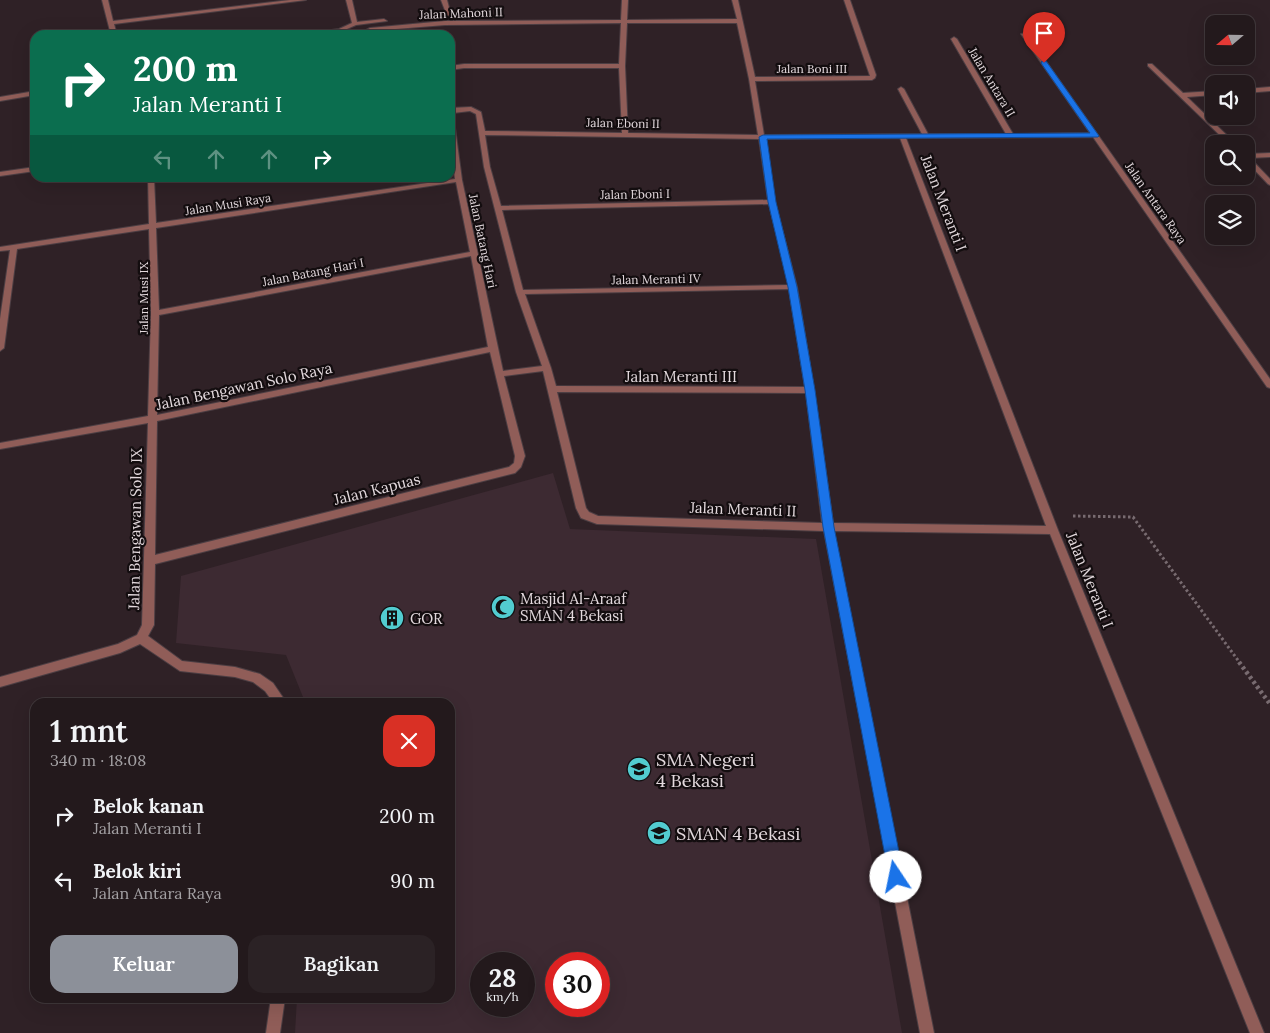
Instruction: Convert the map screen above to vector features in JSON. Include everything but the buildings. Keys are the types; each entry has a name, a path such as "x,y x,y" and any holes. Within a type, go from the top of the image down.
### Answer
{"street":[{"path":"105,0 113,30"},
{"path":"111,23 223,7 302,0"},
{"path":"349,0 355,24"},
{"path":"418,18 449,14 444,0"},
{"path":"625,134 622,66 626,0"},
{"path":"735,0 763,137 772,202 792,287 810,390 828,527 926,1033"},
{"name":"Jalan Boni III","path":"752,79 872,78 873,75 847,0"},
{"path":"344,30 355,24 392,21"},
{"name":"Jalan Mahoni II","path":"370,30 445,23 740,21"},
{"name":"Jalan Antara Raya","path":"1024,34 1270,385"},
{"name":"Jalan Antara II","path":"954,39 1012,136"},
{"path":"1150,65 1224,135"},
{"path":"455,67 622,66"},
{"path":"1255,90 1270,89"},
{"path":"901,90 926,136"},
{"path":"0,98 30,94"},
{"path":"1182,95 1205,94"},
{"path":"455,110 477,110 483,133 487,167 520,292 548,368 504,374"},
{"name":"Jalan Eboni II","path":"483,133 763,137"},
{"name":"Jalan Meranti I","path":"902,136 1053,530 1257,1033"},
{"name":"Jalan Meranti I","path":"763,137 1095,136"},
{"name":"Jalan Batang Hari","path":"455,149 459,180 493,349 504,374"},
{"path":"1255,156 1270,155"},
{"path":"1255,166 1270,183"},
{"path":"0,174 30,170"},
{"name":"Jalan Musi Raya","path":"455,181 459,180"},
{"name":"Jalan Musi IX","path":"151,182 155,313 152,419"},
{"name":"Jalan Musi Raya","path":"0,249 446,182"},
{"name":"Jalan Eboni I","path":"498,208 772,202"},
{"path":"0,348 14,247"},
{"name":"Jalan Batang Hari I","path":"155,313 474,254"},
{"name":"Jalan Meranti IV","path":"520,292 792,287"},
{"name":"Jalan Bengawan Solo Raya","path":"0,446 152,419 493,349"},
{"name":"Jalan Meranti II","path":"548,368 581,508 585,515 597,520 828,527 1053,530"},
{"name":"Jalan Kapuas","path":"150,561 512,470 518,465 520,456 504,374"},
{"name":"Jalan Meranti III","path":"552,388 810,390"},
{"name":"Jalan Bengawan Solo IX","path":"140,638 148,625 152,419"},
{"path":"0,682 120,648 140,638 180,666 235,672 256,678 269,687 277,698"},
{"path":"274,1033 277,1003"}],"path":[{"path":"1048,515 1132,517 1270,704"}],"shaded area":[{"name":"SMAN 4 Bekasi","path":"553,473 570,529 816,539 902,1033 295,1033 297,1003 455,1003 455,698 303,698 286,655 176,643 181,576"}],"place":[{"name":"Masjid Al-Araaf SMAN 4 Bekasi","path":"503,607"},
{"name":"GOR","path":"392,618"},
{"name":"SMA Negeri 4 Bekasi","path":"639,769"},
{"name":"SMAN 4 Bekasi","path":"659,833"}],"route":[{"path":"896,877 828,527 810,390 792,287 772,202 763,137 1095,136 1044,63"}]}
